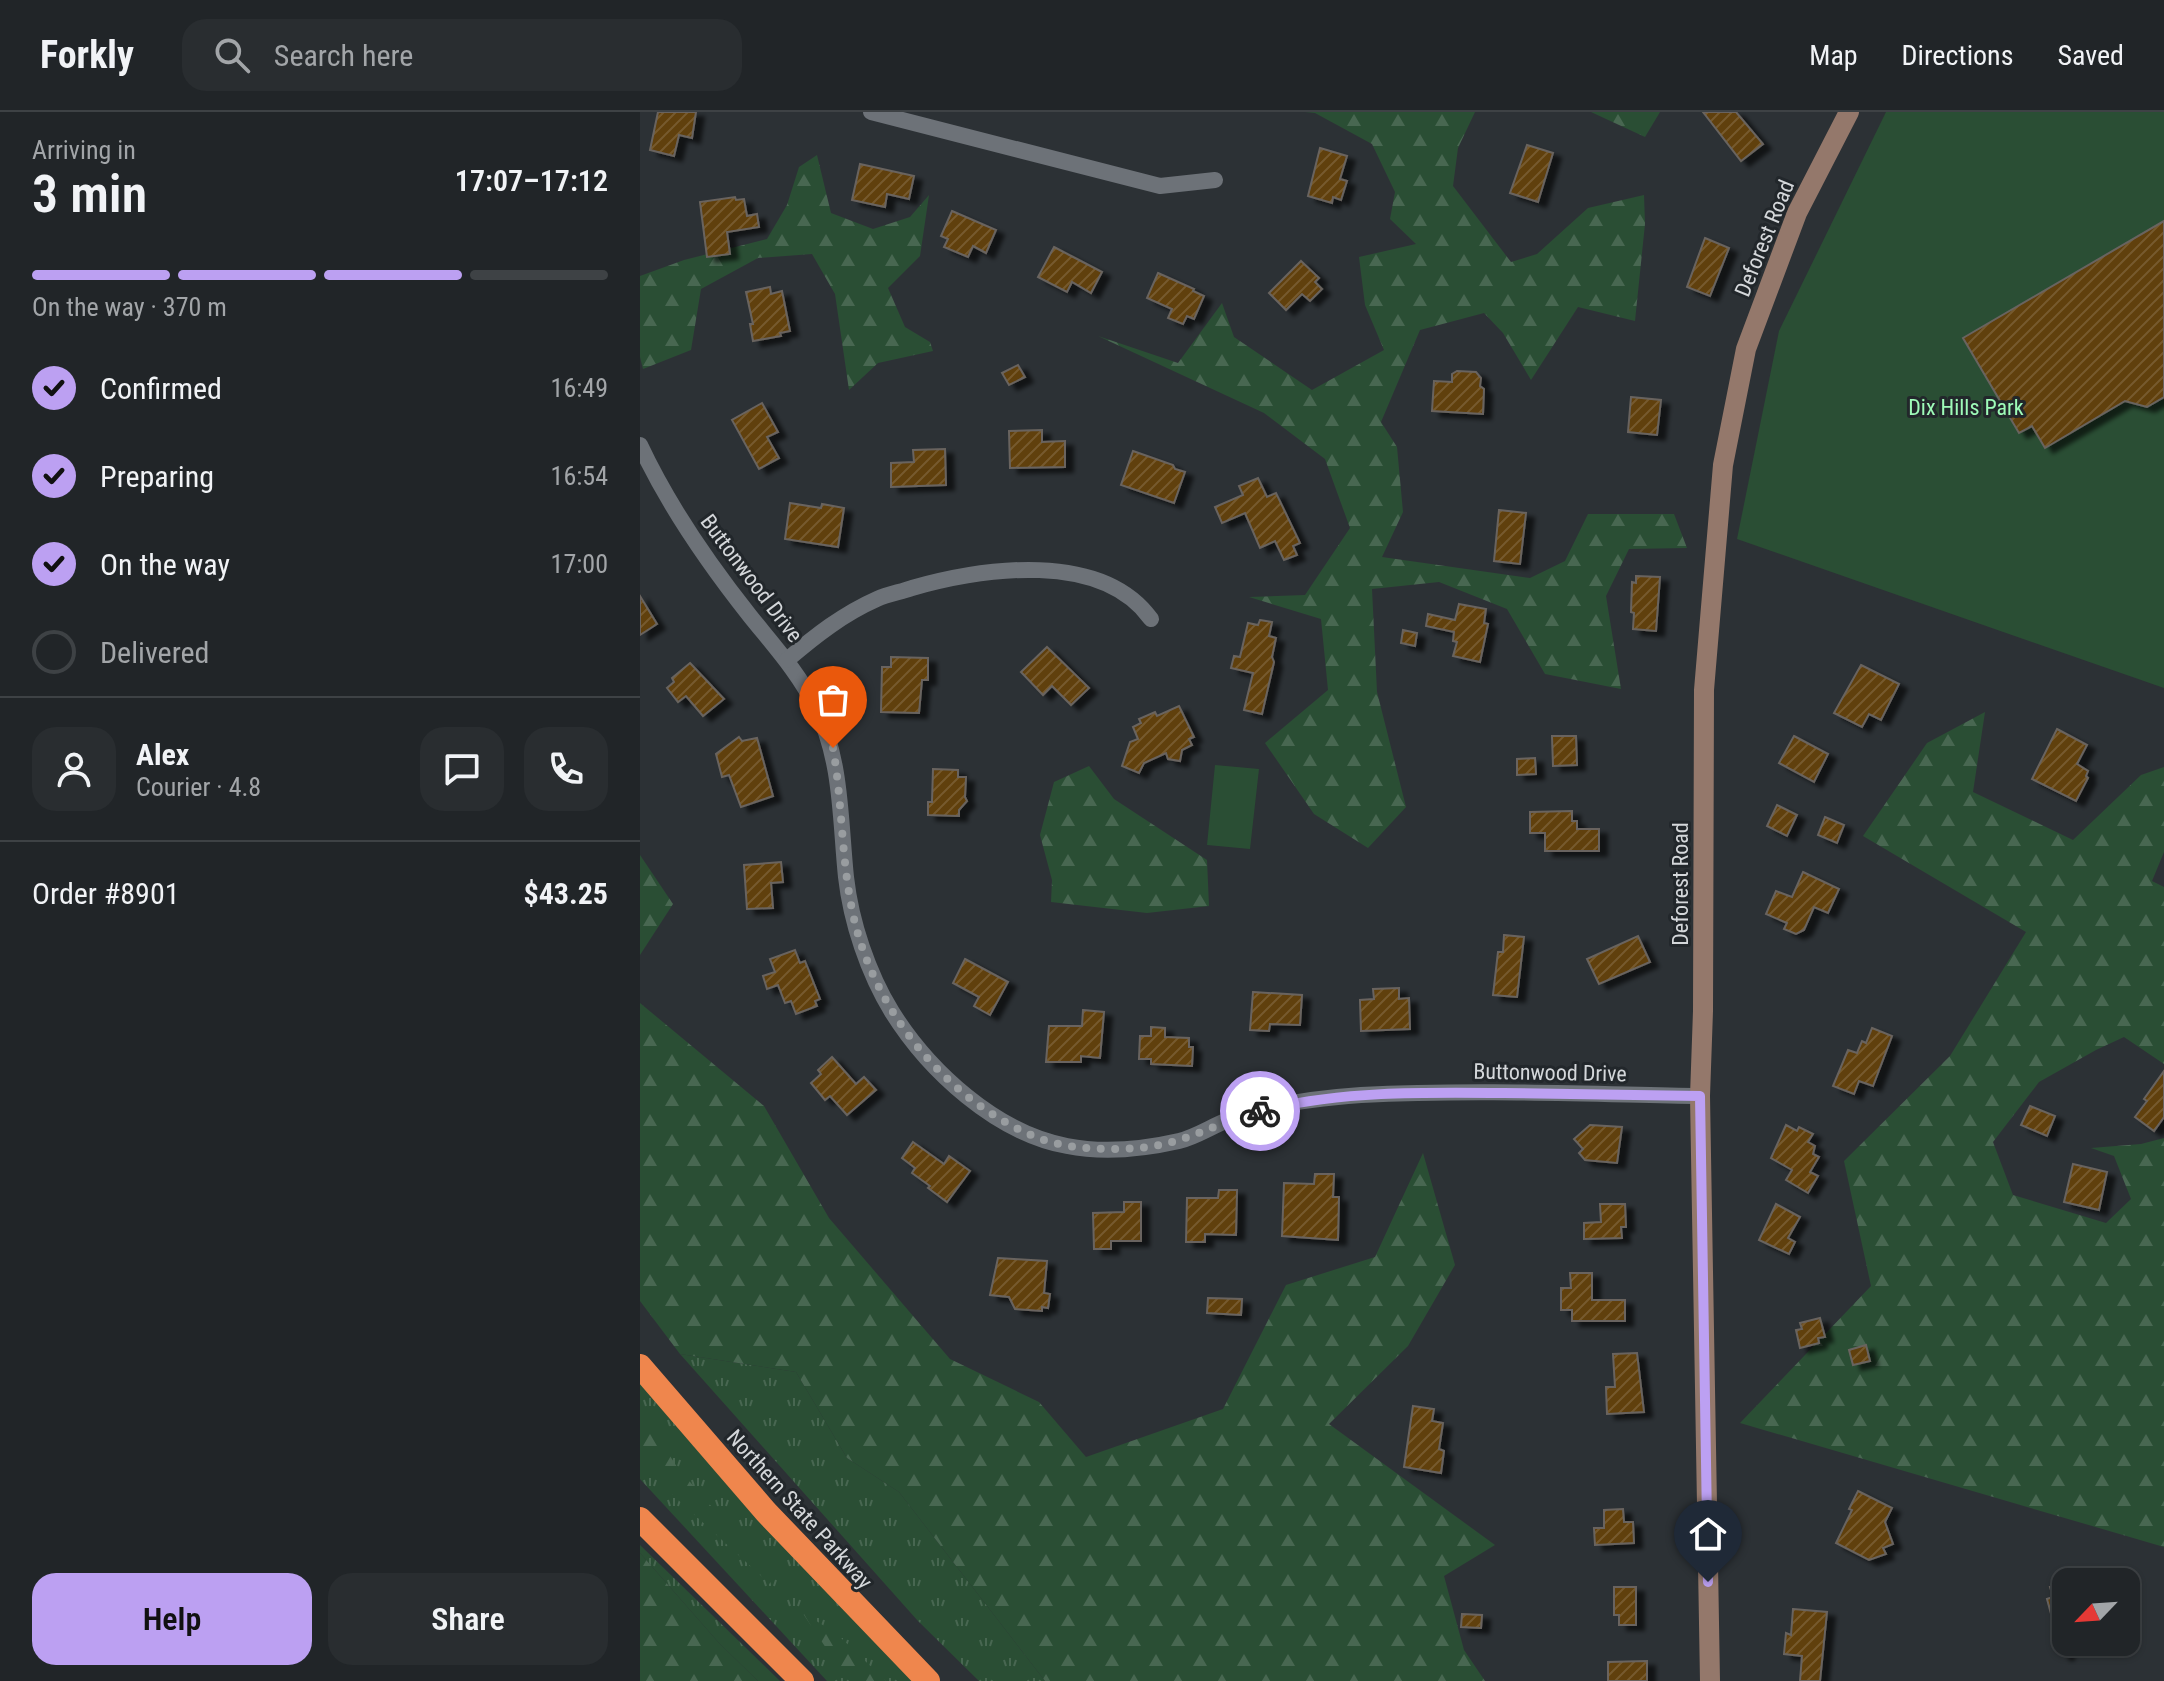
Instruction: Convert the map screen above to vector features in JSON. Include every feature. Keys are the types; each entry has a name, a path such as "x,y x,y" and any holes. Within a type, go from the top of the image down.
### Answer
{"highway":[{"name":"Northern State Parkway","path":"640,1366 766,1512 928,1681"},
{"path":"640,1519 802,1681"}],"street":[{"path":"871,112 1160,186 1215,180"},
{"name":"Deforest Road","path":"1710,1681 1700,1096 1704,690 1723,465 1746,349 1797,213 1849,112"},
{"name":"Buttonwood Drive","path":"640,445 671,504 706,557 787,660 815,706 833,748 840,789 846,881 855,925 892,1012 922,1051 956,1087 996,1115 1032,1136 1068,1146 1141,1148 1185,1140 1230,1119 1271,1108 1308,1100 1360,1095 1455,1092 1700,1096"},
{"path":"787,660 829,625 879,598 980,572 1025,569 1109,584 1141,605 1151,619"}],"green space":[{"path":"1305,112 1475,112 1458,148 1453,186 1511,262 1537,254 1588,208 1644,195 1645,224 1635,321 1578,307 1531,380 1503,333 1484,313 1420,330 1381,422 1397,447 1403,512 1382,557 1530,578 1565,561 1588,514 1674,514 1687,548 1629,549 1606,596 1621,689 1545,674 1507,609 1439,582 1372,589 1377,692 1406,807 1368,848 1314,814 1265,743 1328,690 1321,619 1249,597 1305,595 1350,528 1325,459 1264,413 1098,336 1178,363 1222,303 1234,337 1312,390 1384,350 1365,305 1359,257 1416,244 1390,219 1395,192 1372,144 1315,113"},
{"path":"1591,112 1660,112 1645,137"},
{"name":"Dix Hills Park","path":"1886,112 2164,112 2164,688 1737,539 1779,331"},
{"path":"817,155 831,213 873,229 910,217 929,195 920,256 888,288 905,327 930,342 933,351 878,363 849,390 835,294 812,254 758,258 701,289 691,350 643,369 640,357 640,276 684,260 767,239 787,205 799,167"},
{"path":"1985,712 1973,792 2073,840 2141,775 2164,767 2164,852 2152,881 2164,887 2164,1064 2124,1037 2039,1082 1993,1142 2013,1195 2106,1223 2131,1199 2114,1156 2091,1148 2141,1144 2164,1138 2164,1547 1740,1423 1871,1286 1844,1161 1950,1056 2026,932 1863,836 1927,743"},
{"path":"1215,765 1259,769 1250,849 1207,845"},
{"path":"1089,766 1114,799 1207,860 1209,906 1147,913 1051,902 1052,880 1040,835 1054,782"},
{"path":"640,855 673,904 640,955"},
{"path":"640,1003 764,1106 829,1218 950,1359 1039,1402 1086,1457 1223,1409 1286,1285 1375,1257 1423,1153 1455,1265 1408,1346 1329,1424 1495,1545 1444,1576 1464,1650 1485,1681 1045,1681 899,1492 847,1458 796,1372 680,1354 640,1301"},
{"path":"680,1354 796,1372 847,1458 899,1492 1045,1681 979,1681 918,1621"},
{"path":"640,1380 920,1681 827,1681 640,1479"},
{"path":"640,1409 677,1467 773,1577 770,1584 675,1497 640,1460"},
{"path":"640,1545 780,1681 758,1681 719,1643 640,1553"},
{"path":"640,1553 719,1643 758,1681 640,1681"},
{"path":"802,1612 837,1634 886,1681 855,1681 834,1660"}],"building":[{"path":"658,112 696,112 692,138 679,135 674,156 650,150"},
{"path":"1703,112 1736,112 1763,144 1741,161"},
{"path":"1527,145 1553,153 1538,202 1510,193"},
{"path":"1320,148 1347,156 1340,179 1347,181 1341,200 1333,197 1332,203 1308,196"},
{"path":"860,164 914,176 909,199 887,194 885,207 852,200"},
{"path":"735,197 736,200 744,199 747,216 757,214 759,227 727,232 730,254 707,257 700,202"},
{"path":"952,211 996,230 986,253 973,246 968,257 944,247 948,239 941,236"},
{"path":"2164,221 2164,397 2147,407 2125,401 2045,448 2032,426 2019,433 1963,338"},
{"path":"1705,238 1729,248 1710,296 1687,287"},
{"path":"1054,247 1102,272 1091,293 1072,282 1067,292 1038,277"},
{"path":"1301,261 1319,278 1315,282 1322,289 1310,301 1302,294 1286,310 1269,293"},
{"path":"1158,273 1204,296 1194,319 1187,316 1183,324 1168,318 1172,309 1147,298"},
{"path":"770,287 771,294 782,291 790,331 780,333 781,336 753,341 750,324 753,324 746,292"},
{"path":"1018,365 1025,377 1009,385 1002,373"},
{"path":"1457,371 1476,372 1481,378 1483,414 1432,411 1434,381 1452,382 1452,374"},
{"path":"1631,397 1661,400 1657,435 1628,432"},
{"path":"762,403 778,432 767,437 779,458 759,469 732,420"},
{"path":"1042,430 1042,442 1065,441 1065,467 1010,468 1009,431"},
{"path":"945,449 946,485 891,487 891,463 914,462 913,450"},
{"path":"1133,451 1185,472 1174,503 1121,485"},
{"path":"1258,478 1267,497 1276,493 1300,543 1293,546 1297,555 1284,560 1275,541 1260,548 1245,513 1222,523 1215,507 1243,495 1239,486"},
{"path":"790,503 844,508 838,547 785,539"},
{"path":"1499,510 1526,513 1520,564 1494,561"},
{"path":"1636,576 1660,577 1656,631 1633,629 1632,582 1636,583"},
{"path":"640,596 657,624 640,635"},
{"path":"1459,604 1486,609 1484,623 1488,624 1480,662 1453,656 1457,642 1453,641 1454,632 1426,626 1428,614 1455,620"},
{"path":"1260,620 1272,622 1269,636 1276,638 1262,714 1244,710 1253,673 1231,668 1234,656 1240,657 1248,623 1258,625"},
{"path":"1403,630 1417,633 1415,646 1401,643"},
{"path":"1047,647 1089,688 1071,705 1052,686 1043,695 1021,672"},
{"path":"891,657 928,658 928,680 922,680 919,713 881,712 882,667 891,667"},
{"path":"690,663 724,699 703,716 686,696 678,702 667,688 674,682 672,678"},
{"path":"1861,665 1899,684 1881,720 1869,714 1862,727 1834,713"},
{"path":"1179,706 1194,737 1189,739 1192,745 1182,750 1180,761 1168,759 1166,753 1144,763 1139,773 1122,766 1130,742 1138,739 1133,727 1141,723 1139,719 1155,712 1157,716"},
{"path":"2057,729 2087,745 2077,764 2088,771 2088,778 2076,801 2032,779"},
{"path":"1552,736 1576,736 1577,765 1553,766"},
{"path":"1794,736 1828,754 1814,782 1779,763"},
{"path":"739,737 742,741 757,738 773,796 741,807 729,775 722,777 716,754"},
{"path":"1535,758 1536,774 1517,775 1517,759"},
{"path":"933,769 958,770 958,777 966,777 967,801 959,810 959,816 928,815 928,802 932,802"},
{"path":"1777,805 1797,815 1787,836 1767,826"},
{"path":"1572,811 1572,821 1577,821 1577,829 1599,829 1599,851 1545,851 1545,833 1530,833 1530,812"},
{"path":"1825,817 1844,825 1837,843 1818,835"},
{"path":"781,862 783,882 771,883 773,908 747,909 744,865"},
{"path":"1803,872 1839,889 1828,913 1814,907 1804,930 1796,934 1784,929 1787,923 1766,914 1776,891 1792,897"},
{"path":"1504,935 1524,937 1517,997 1493,995 1498,952 1503,952"},
{"path":"1638,936 1650,962 1599,984 1587,959"},
{"path":"795,950 800,963 805,961 820,999 815,1001 817,1006 796,1014 791,1001 785,1003 778,985 767,989 763,976 775,972 770,959"},
{"path":"965,959 1008,982 990,1015 974,1006 979,997 953,983"},
{"path":"1399,988 1399,999 1409,998 1410,1029 1361,1031 1360,1000 1374,999 1373,989"},
{"path":"1253,992 1302,995 1300,1025 1270,1024 1269,1031 1250,1030"},
{"path":"1083,1010 1104,1012 1100,1058 1081,1056 1081,1062 1046,1062 1049,1026 1082,1026"},
{"path":"1151,1027 1165,1028 1165,1037 1189,1038 1189,1047 1193,1047 1192,1066 1151,1064 1151,1059 1139,1059 1140,1036 1151,1036"},
{"path":"1872,1028 1892,1036 1873,1086 1859,1081 1854,1094 1833,1086 1848,1050 1857,1053 1862,1041 1866,1043"},
{"path":"832,1057 856,1084 864,1077 876,1090 847,1115 830,1096 825,1100 811,1083 821,1074 818,1070"},
{"path":"2164,1071 2164,1117 2154,1131 2135,1117"},
{"path":"2030,1106 2055,1116 2047,1136 2021,1125"},
{"path":"1590,1125 1622,1127 1617,1163 1585,1160 1579,1153 1583,1149 1574,1139"},
{"path":"1786,1125 1813,1134 1808,1142 1815,1146 1813,1154 1819,1157 1810,1172 1818,1176 1808,1193 1786,1180 1792,1170 1771,1158"},
{"path":"913,1142 944,1164 949,1156 970,1171 947,1202 912,1173 915,1168 902,1158"},
{"path":"2073,1164 2107,1172 2099,1210 2064,1202"},
{"path":"1315,1174 1334,1174 1333,1197 1339,1197 1338,1240 1282,1236 1284,1183 1314,1184"},
{"path":"1219,1190 1237,1190 1236,1235 1205,1234 1205,1242 1186,1242 1187,1198 1218,1198"},
{"path":"1124,1202 1141,1202 1141,1241 1111,1241 1111,1249 1094,1249 1093,1213 1124,1212"},
{"path":"1600,1204 1625,1204 1626,1227 1621,1227 1622,1238 1584,1239 1584,1223 1601,1222"},
{"path":"1776,1204 1800,1217 1788,1238 1795,1242 1789,1254 1759,1240"},
{"path":"998,1258 1047,1261 1044,1293 1050,1294 1048,1308 1042,1307 1042,1311 1015,1309 1009,1297 990,1295"},
{"path":"1570,1273 1592,1273 1592,1300 1625,1300 1625,1321 1572,1321 1572,1310 1561,1310 1561,1288 1571,1288"},
{"path":"1208,1298 1242,1299 1241,1315 1207,1313"},
{"path":"1820,1318 1825,1337 1818,1338 1819,1343 1800,1348 1796,1330 1802,1329 1800,1323"},
{"path":"1866,1345 1870,1361 1853,1365 1849,1350"},
{"path":"1637,1353 1644,1412 1607,1414 1606,1387 1615,1387 1613,1354"},
{"path":"1413,1406 1434,1409 1432,1421 1443,1423 1439,1449 1444,1451 1441,1473 1404,1467"},
{"path":"1858,1491 1892,1508 1885,1522 1893,1544 1883,1548 1886,1554 1869,1560 1836,1543"},
{"path":"1623,1509 1624,1522 1633,1522 1634,1543 1595,1545 1594,1528 1604,1528 1604,1510"},
{"path":"1614,1587 1636,1587 1636,1625 1619,1625 1619,1615 1614,1615"},
{"path":"2052,1597 2052,1618 2047,1599"},
{"path":"1793,1609 1827,1612 1820,1681 1800,1681 1802,1656 1784,1654 1786,1633 1791,1635"},
{"path":"1462,1614 1482,1615 1481,1628 1461,1627"},
{"path":"1647,1661 1647,1681 1608,1681 1608,1662"}],"way so far":[{"path":"833,748 840,789 846,881 855,925 892,1012 922,1051 956,1087 1032,1136 1075,1147 1141,1148 1185,1140 1230,1119 1260,1111"}],"route":[{"path":"1260,1111 1308,1100 1360,1095 1455,1092 1700,1096 1708,1582"}]}
